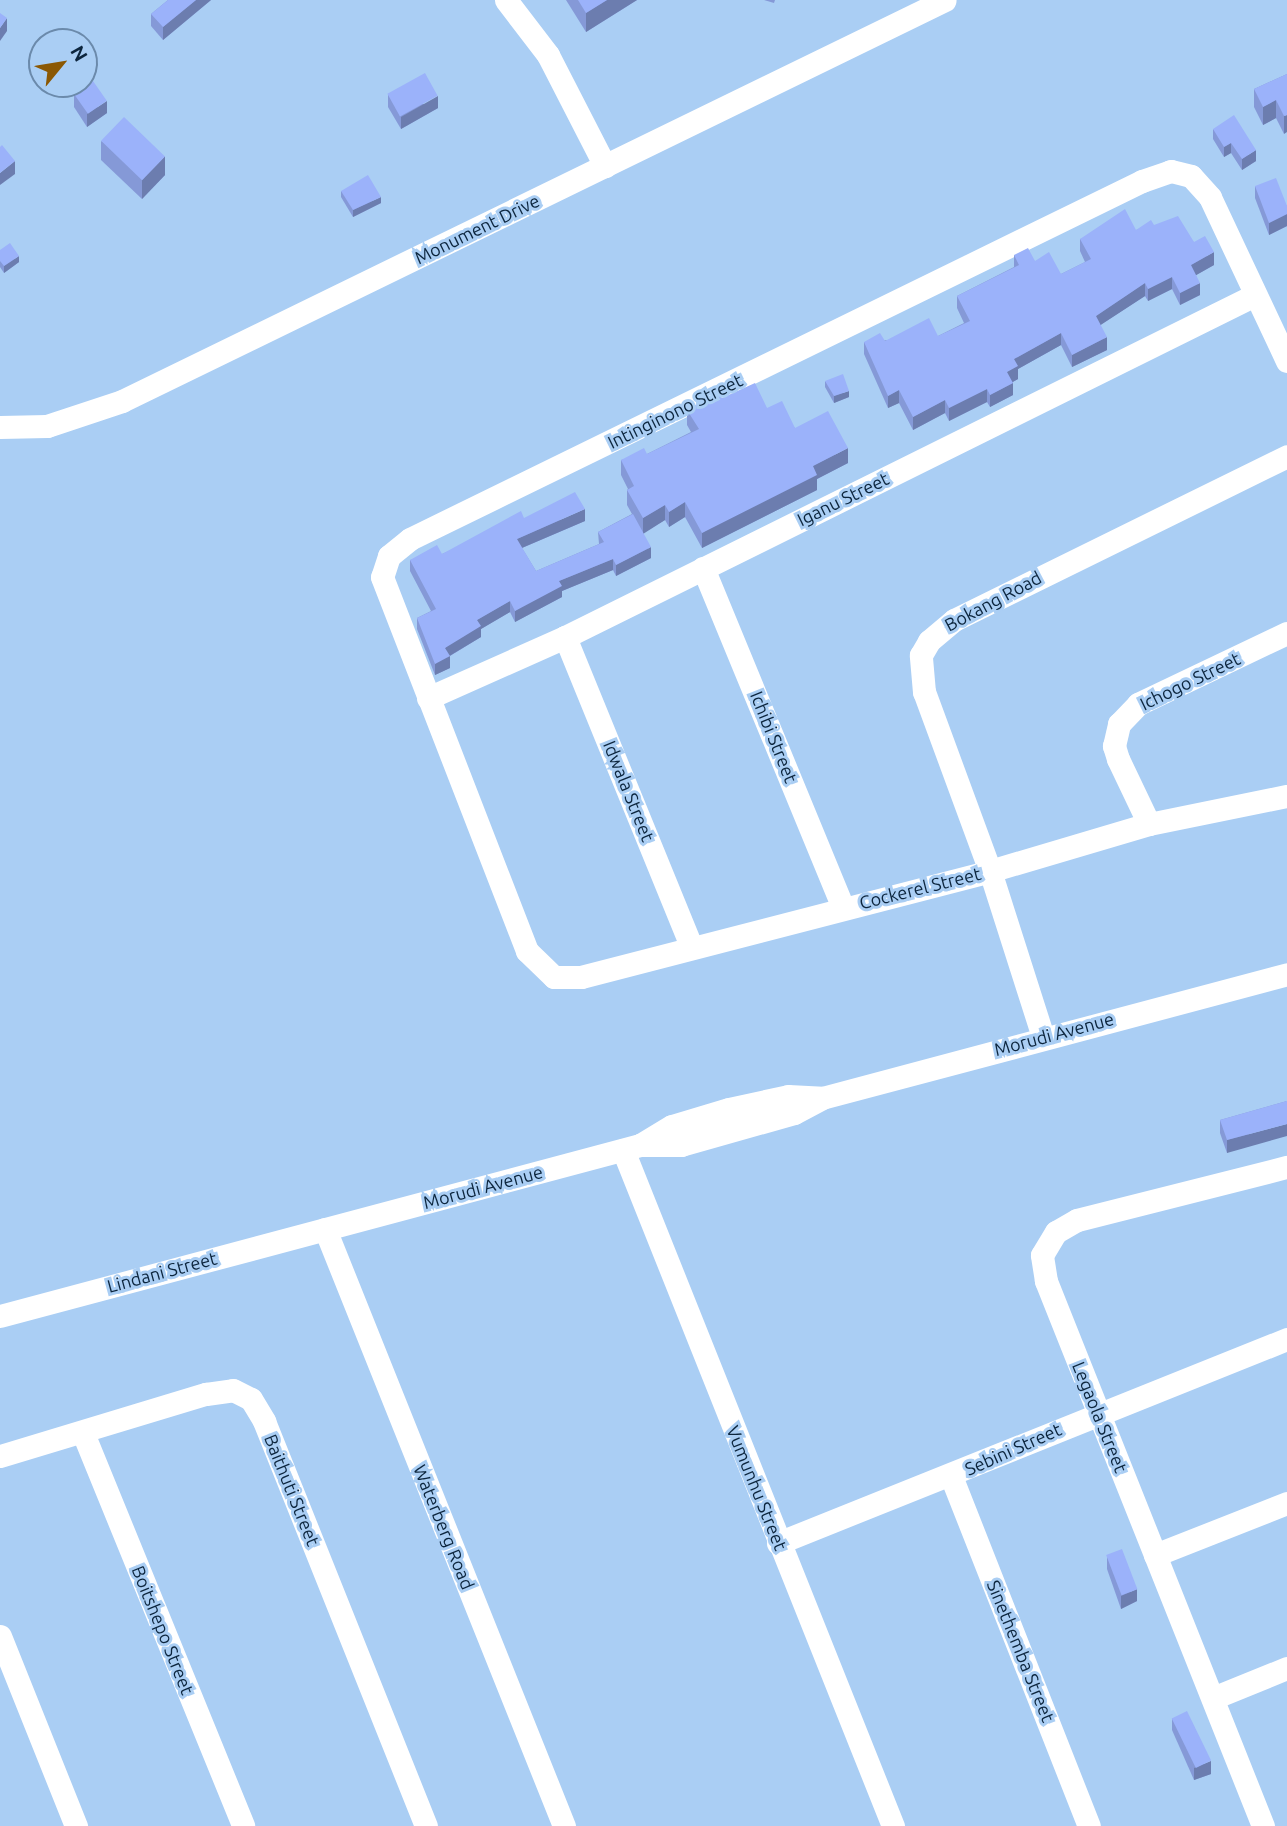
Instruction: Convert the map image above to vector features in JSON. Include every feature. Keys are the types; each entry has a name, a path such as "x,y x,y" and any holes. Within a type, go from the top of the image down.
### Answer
{"street":[{"path":"506,0 548,55 605,166"},
{"name":"Monument Drive","path":"0,427 47,426 122,401 945,0"},
{"name":"Intinginono Street","path":"554,977 527,951 382,577 389,556 410,539 1142,181 1171,171 1182,172 1202,185 1287,361"},
{"name":"Iganu Street","path":"428,698 565,637 1255,296"},
{"name":"Bokang Road","path":"1044,1037 990,871 920,679 921,655 929,640 954,620 1287,456"},
{"name":"Ichibi Street","path":"703,568 843,907"},
{"name":"Ichogo Street","path":"1149,824 1114,747 1119,724 1138,704 1287,633"},
{"name":"Idwala Street","path":"565,637 691,945"},
{"name":"Cockerel Street","path":"554,977 581,977 691,945 990,871 1149,824 1287,796"},
{"name":"Morudi Avenue","path":"325,1229 632,1147 673,1126 729,1109 788,1097 822,1098 1287,974"},
{"name":"Vumunhu Street","path":"632,1147 778,1543 893,1826"},
{"name":"Legaola Street","path":"1263,1826 1046,1281 1042,1255 1046,1243 1077,1220 1287,1167"},
{"name":"Lindani Street","path":"0,1316 325,1229"},
{"name":"Waterberg Road","path":"325,1229 564,1826"},
{"name":"Sebini Street","path":"778,1543 951,1476 1098,1412 1287,1339"},
{"name":"Baithuti Street","path":"0,1456 206,1394 233,1390 251,1399 264,1421 426,1826"},
{"name":"Boitshepo Street","path":"83,1433 243,1826"},
{"name":"Sinethemba Street","path":"951,1476 1089,1826"},
{"path":"1155,1555 1287,1503"},
{"path":"0,1636 76,1826"},
{"path":"1213,1698 1287,1668"}],"building":[{"path":"168,0 196,0 163,27 151,14"},
{"path":"578,0 607,0 586,13"},
{"path":"0,13 7,18 0,28"},
{"path":"425,73 438,96 400,117 387,94"},
{"path":"1287,74 1287,115 1284,116 1276,100 1263,107 1254,89"},
{"path":"98,88 107,101 88,114 77,98 98,98"},
{"path":"1234,115 1256,150 1242,159 1231,143 1224,147 1213,129"},
{"path":"124,117 165,157 142,180 101,141"},
{"path":"2,145 15,161 0,173 0,147"},
{"path":"368,175 381,197 353,210 341,191"},
{"path":"1276,178 1287,206 1287,214 1269,223 1255,186"},
{"path":"1125,209 1136,230 1151,220 1154,225 1178,216 1194,242 1205,236 1214,252 1191,265 1200,283 1180,293 1172,277 1148,289 1145,283 1096,316 1107,337 1072,355 1061,333 1014,359 1018,366 1007,372 1013,383 990,395 987,389 949,408 945,400 913,417 899,390 888,396 864,342 880,333 885,341 929,318 938,336 970,321 957,296 1019,265 1014,255 1028,248 1035,261 1049,252 1061,274 1091,259 1080,239"},
{"path":"10,243 19,256 4,266 0,261 0,250"},
{"path":"843,374 849,391 834,396 825,381"},
{"path":"755,383 767,408 782,401 795,428 828,411 848,448 813,466 817,475 702,533 685,502 669,512 665,505 643,518 627,490 634,486 621,460 644,448 647,454 699,429 687,410 718,392 722,398"},
{"path":"575,492 585,509 517,539 536,571 604,542 598,532 633,514 651,547 616,565 613,559 559,581 562,586 515,611 510,601 477,620 481,626 445,648 450,656 435,664 417,618 436,609 410,560 437,545 442,554 521,511 524,518"},
{"path":"1287,1101 1287,1124 1227,1140 1220,1120"},
{"path":"1122,1549 1137,1589 1122,1595 1106,1555"},
{"path":"1187,1711 1211,1760 1196,1768 1172,1718"}]}
